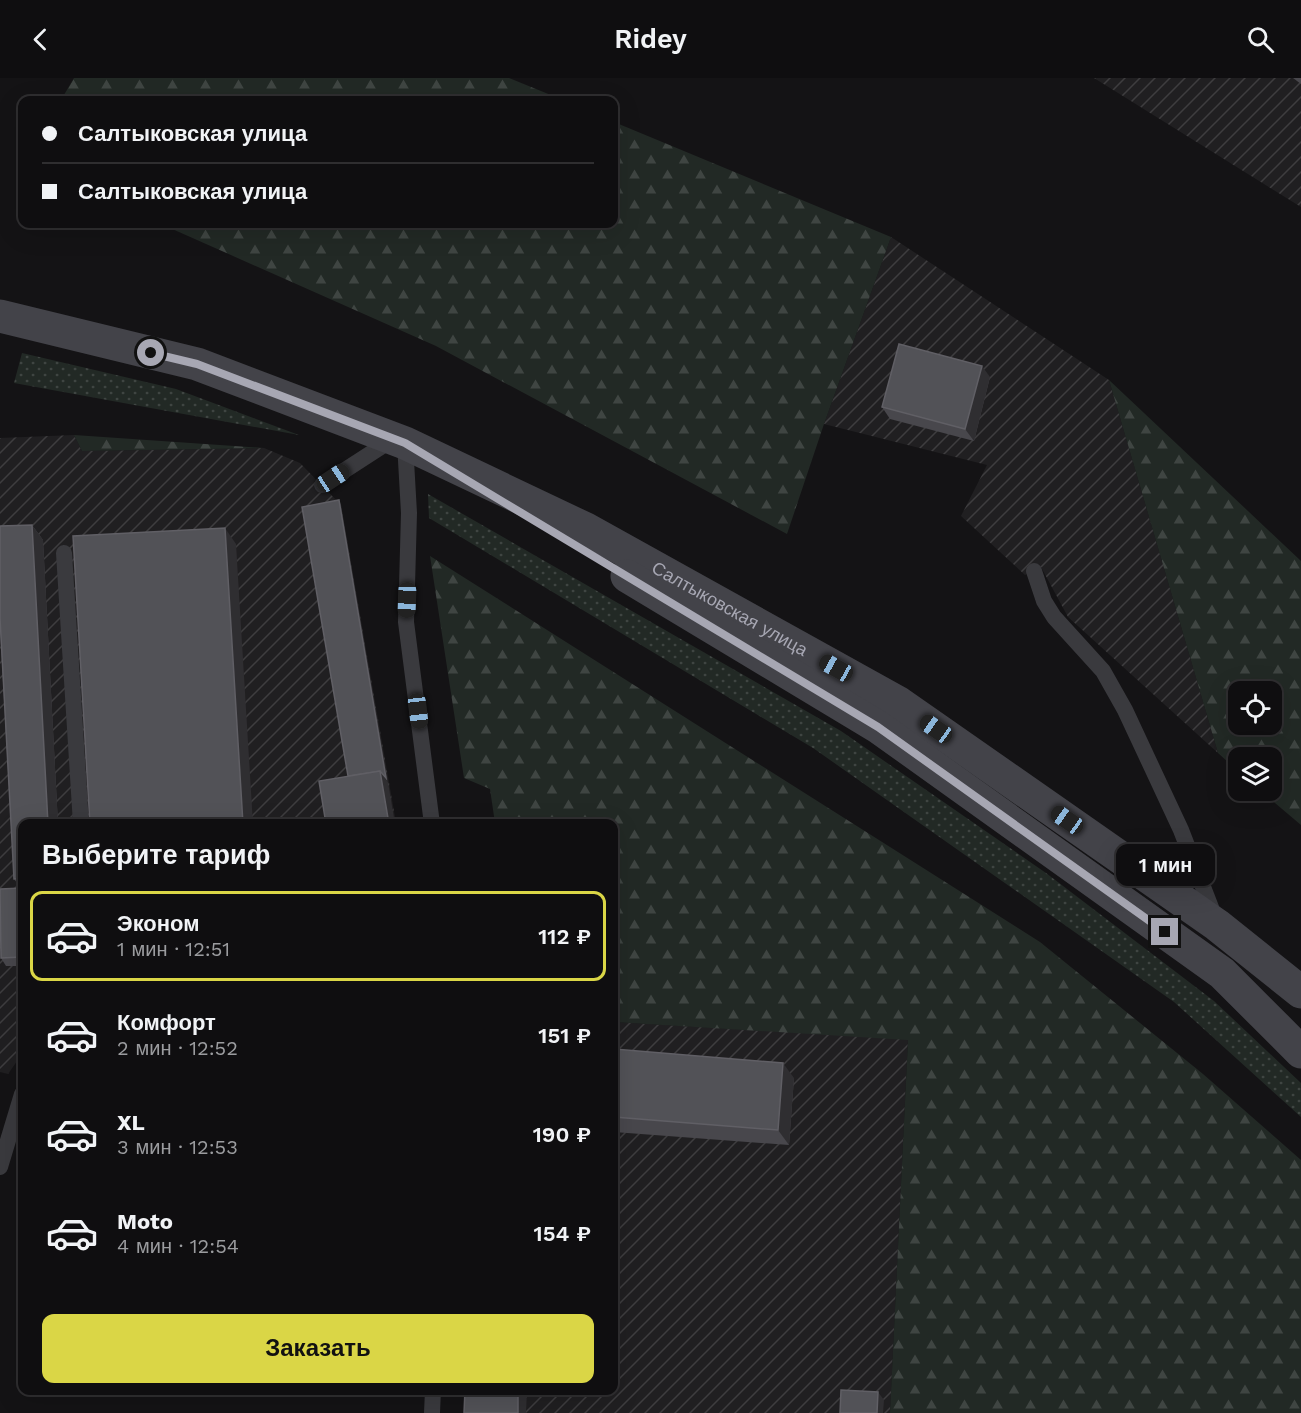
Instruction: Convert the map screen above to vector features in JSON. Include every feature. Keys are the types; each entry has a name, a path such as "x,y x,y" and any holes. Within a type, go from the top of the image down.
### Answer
{"main road":[{"name":"Салтыковская улица","path":"0,316 197,364 399,441 586,529 899,703 1217,925 1301,992"},
{"name":"Салтыковская улица","path":"399,441 878,727 1222,973 1301,1052"}],"lane":[{"path":"322,485 399,441 409,513 406,622 431,819"},
{"path":"64,553 81,819"},
{"path":"1034,571 1044,601 1054,617 1103,671 1125,710 1181,830 1217,925"},
{"path":"0,1167 18,1107"},
{"path":"432,1413 433,1395"}],"shaded area":[{"path":"1094,78 1301,78 1301,207"},
{"path":"891,237 1109,380 1218,753 1068,617 1041,567 1025,575 961,516 987,465 824,424"},
{"path":"74,435 82,451 264,448 300,463 341,505 395,819 18,819 18,1060 8,1074 0,1072 0,438"},
{"path":"618,1022 908,1039 890,1413 467,1413 468,1395 618,1395"}],"green space":[{"path":"74,78 509,78 553,96 63,96"},
{"path":"618,124 891,237 787,534 436,346 170,228 618,228"},
{"path":"22,353 176,389 299,435 14,383"},
{"path":"1109,380 1301,561 1301,825 1273,801 1282,801 1282,747 1228,747 1228,762 1218,753"},
{"path":"74,435 264,448 82,451"},
{"path":"428,494 841,731 1046,873 1214,1001 1301,1083 1301,1117 1174,1002 813,748 429,518"},
{"path":"430,556 1040,942 1203,1074 1301,1160 1301,1413 890,1413 908,1040 618,1022 618,819 494,819 490,789 464,778"}],"building":[{"path":"899,344 982,366 965,429 882,407"},
{"path":"339,500 386,778 380,771 348,776 302,507"},
{"path":"32,525 48,819 18,819 18,878 14,879 0,618 0,526"},
{"path":"225,528 243,819 90,819 73,536"},
{"path":"380,771 388,819 325,819 319,781"},
{"path":"18,888 18,957 1,958 0,889"},
{"path":"618,1049 783,1063 778,1130 618,1117"},
{"path":"841,1390 878,1392 877,1413 840,1413"},
{"path":"465,1395 518,1395 518,1413 464,1413"}],"route":[{"path":"151,353 197,364 405,443 878,727 1165,932"}]}
